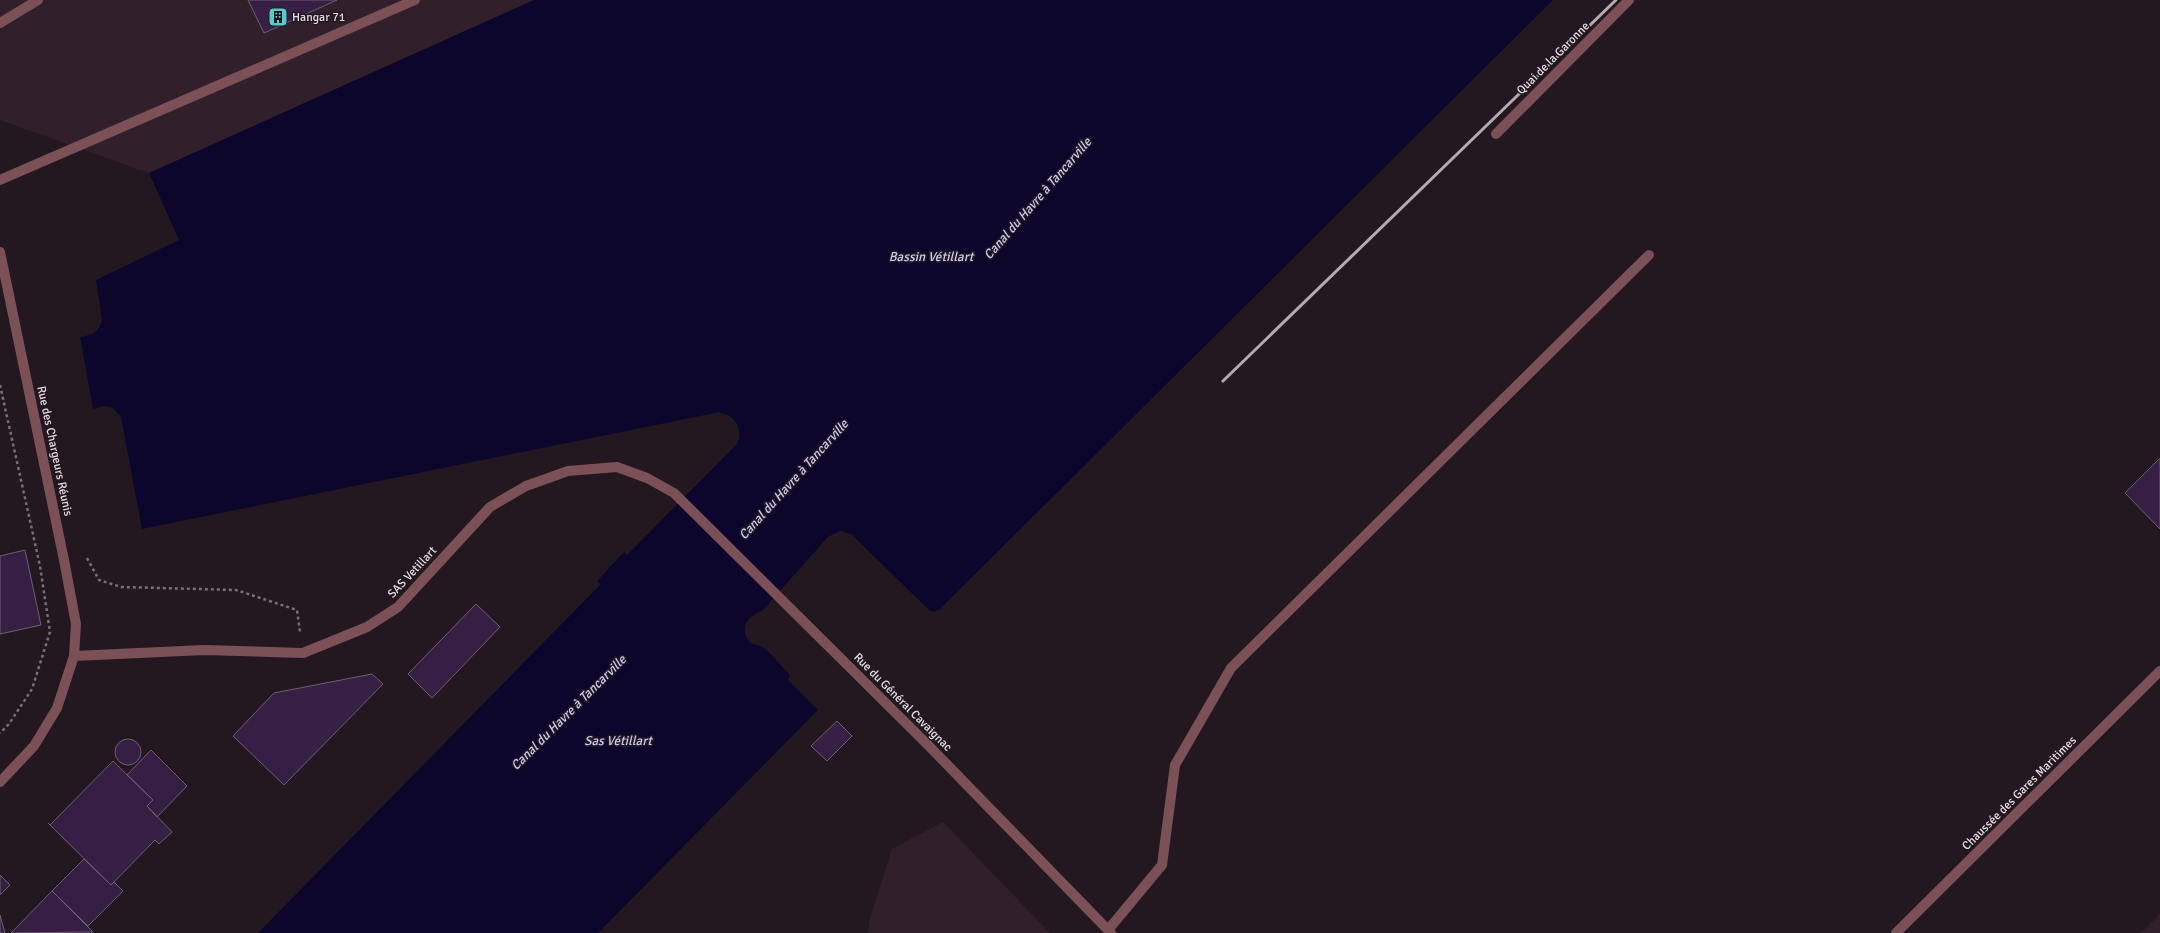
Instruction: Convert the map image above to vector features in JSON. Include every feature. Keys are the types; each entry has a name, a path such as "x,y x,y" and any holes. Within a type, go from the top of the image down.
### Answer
{"street":[{"path":"0,23 38,0"},
{"path":"0,180 415,0"},
{"name":"Quai de la Garonne","path":"1496,134 1629,0"},
{"name":"Rue des Chargeurs Réunis","path":"0,252 76,624 74,656 57,708 34,746 0,782"},
{"path":"1109,932 1162,865 1175,765 1231,668 1649,255"},
{"name":"SAS Vetillart","path":"74,656 204,650 303,653 367,627 398,607 490,508 526,486 568,471 617,467 647,478 674,493"},
{"name":"Rue du Général Cavaignac","path":"674,493 928,745 1109,932"},
{"name":"Chaussée des Gares Maritimes","path":"1896,933 2160,671"}],"path":[{"path":"0,385 40,566 50,632 32,689 9,724 0,733"},
{"path":"40,566 86,555 99,580 121,587 236,590 297,610 303,653"}],"shaded area":[{"path":"0,0 534,0 149,173 0,120"},
{"path":"943,822 1050,933 868,933 870,918 892,849"},
{"path":"2160,914 2160,933 2141,933"}],"water":[{"name":"Bassin Vétillart","path":"534,0 1553,0 940,609 934,612 929,610 851,534 840,531 828,537 762,611 749,619 745,628 746,637 750,642 762,647 771,654 790,675 788,680 818,710 598,933 258,933 600,585 597,581 624,552 627,555 737,444 739,438 738,427 732,418 721,413 715,413 142,529 121,417 113,408 105,406 93,409 80,337 94,332 101,324 102,320 96,280 179,240 149,173"}],"building":[{"name":"Hangar 71","path":"248,0 337,0 264,33"},
{"path":"2160,458 2160,529 2125,493"},
{"path":"25,550 41,625 0,634 0,556"},
{"path":"476,604 500,627 432,698 408,674"},
{"path":"372,674 383,684 284,785 233,736 274,693"},
{"path":"837,721 852,736 827,761 811,746"},
{"path":"128,739 137,743 141,752 137,761 128,765 119,761 115,752 119,743"},
{"path":"151,750 187,786 157,817 147,806 153,800 127,775"},
{"path":"113,761 153,800 147,806 172,832 159,844 155,840 111,885 50,825"},
{"path":"84,859 111,885 114,882 123,891 88,926 52,891"},
{"path":"0,875 10,885 0,895"},
{"path":"52,891 93,932 11,933"},
{"path":"0,915 5,933 0,933"}],"railway":[{"path":"1223,381 1616,0"}],"place":[{"name":"Hangar 71","path":"278,17"}],"water label":[{"name":"Canal du Havre à Tancarville","path":"1037,198"},
{"name":"Canal du Havre à Tancarville","path":"793,479"},
{"name":"Canal du Havre à Tancarville","path":"568,712"},
{"name":"Sas Vétillart","path":"618,740"}]}
